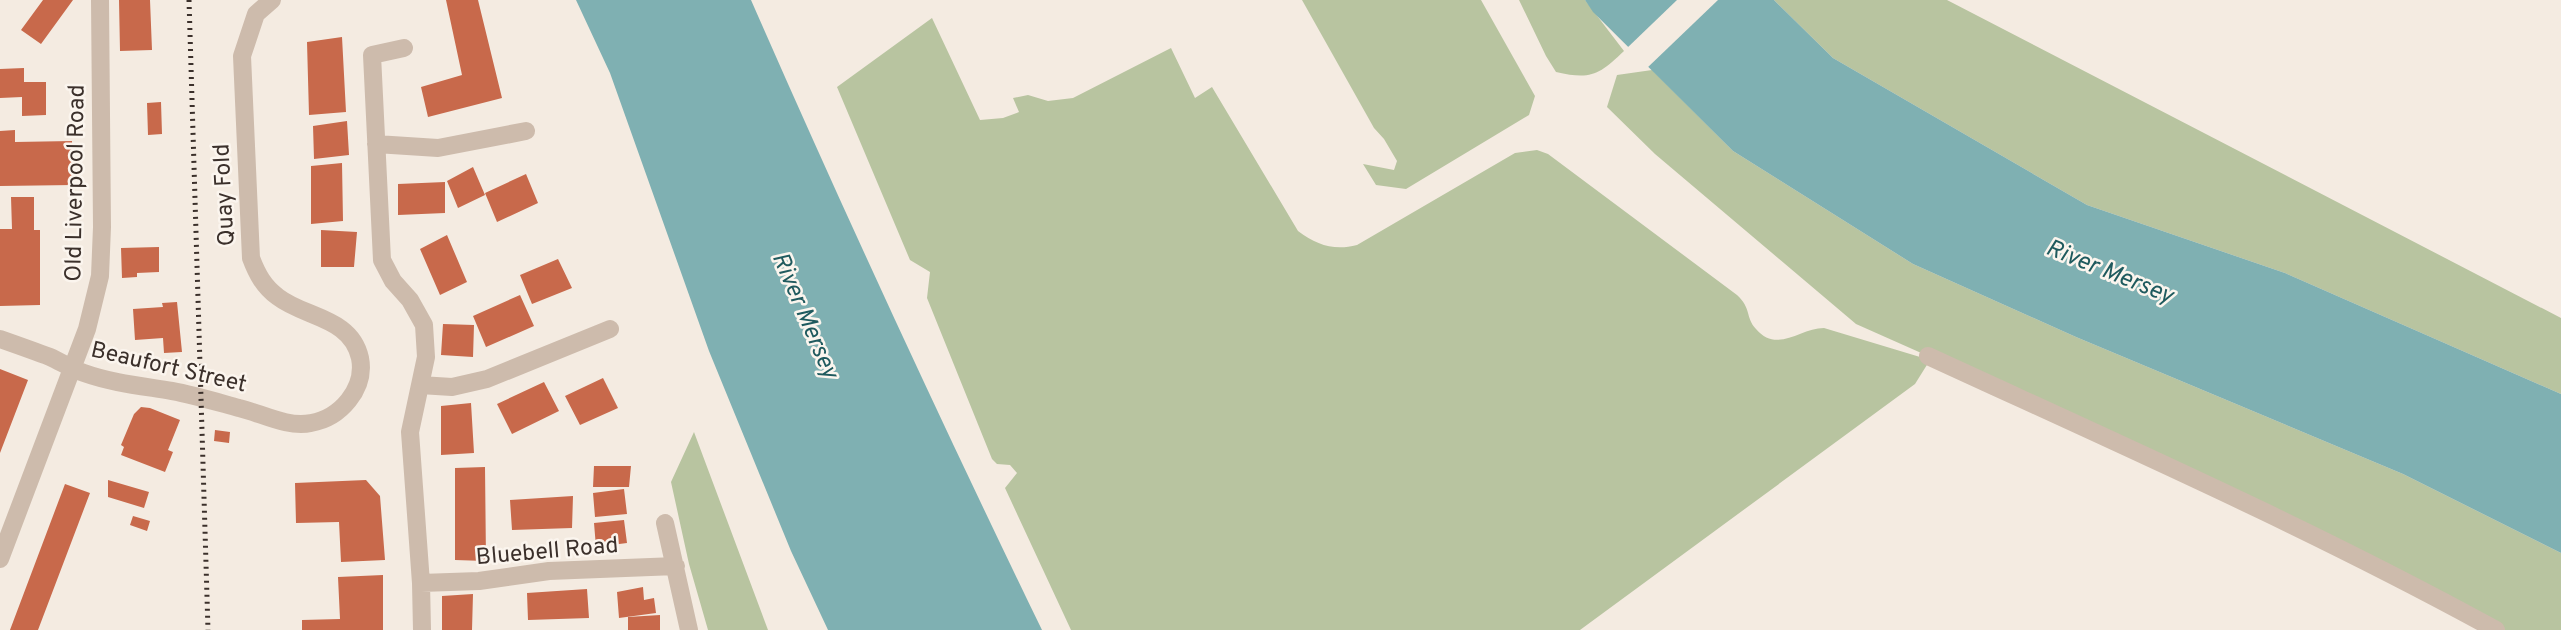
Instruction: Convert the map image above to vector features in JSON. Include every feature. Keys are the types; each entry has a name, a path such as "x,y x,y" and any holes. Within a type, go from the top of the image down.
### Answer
{"street":[{"name":"Old Liverpool Road","path":"0,559 73,369 87,329 100,276 100,0"},
{"name":"Quay Fold","path":"272,0 256,14 242,56 251,258 266,287 280,299 329,320 343,330 353,343 360,358 356,389 345,405 330,416"},
{"path":"404,48 372,55 382,260 393,281 410,300 424,325 426,357 410,432 422,630"},
{"path":"376,145 438,148 526,131"},
{"path":"420,385 452,387 487,379 610,329"},
{"name":"Beaufort Street","path":"0,339 73,369 109,380 171,391 282,421 310,424 330,416"},
{"path":"1928,356 2295,527 2432,594 2496,630"},
{"path":"665,523 689,630"},
{"name":"Bluebell Road","path":"421,583 480,581 549,571 676,566"}],"green space":[{"path":"1302,0 1481,0 1535,96 1529,115 1406,189 1376,185 1363,164 1394,170 1397,161 1374,128"},
{"path":"1519,0 1585,0 1624,51 1608,66 1594,74 1556,72"},
{"path":"1774,0 1947,0 2561,318 2561,394 2285,273 2087,205 1833,58"},
{"path":"932,18 980,120 1003,118 1019,112 1013,98 1028,95 1048,101 1073,98 1171,48 1195,98 1212,87 1298,231 1319,243 1333,247 1357,245 1515,153 1537,150 1548,154 1737,295 1745,305 1753,325 1764,336 1780,340 1824,328 1930,360 1915,384 1580,630 1071,630 1005,488 1017,473 1010,465 997,464 992,459 927,298 930,272 910,260 837,87"},
{"path":"1652,70 1733,151 1913,264 2076,337 2403,474 2561,553 2561,630 2496,630 1928,356 1856,324 1655,154 1607,107 1617,75"},
{"path":"694,432 768,630 708,630 689,564 671,482"}],"water":[{"name":"River Mersey","path":"576,0 751,0 894,316 1042,630 828,630 791,551 709,351 610,73"},
{"name":"River Mersey","path":"1585,0 1774,0 1833,58 2087,205 2285,273 2561,394 2561,553 2403,474 2076,337 1913,264 1733,151 1593,12"}],"pier":[{"path":"1677,0 1718,0 1646,69 1626,49"}],"building":[{"path":"43,0 73,0 41,44 21,30"},
{"path":"119,0 150,0 152,50 120,51"},
{"path":"446,0 478,0 502,98 428,117 421,87 462,75"},
{"path":"342,37 346,112 309,115 307,42"},
{"path":"24,68 24,82 46,82 46,115 22,116 22,97 0,98 0,69"},
{"path":"161,102 162,134 148,135 147,103"},
{"path":"347,121 349,155 314,159 313,126"},
{"path":"15,130 15,142 72,141 73,185 0,186 0,131"},
{"path":"342,163 343,221 311,224 311,166"},
{"path":"473,167 485,195 458,208 447,181"},
{"path":"526,174 538,203 497,222 485,193"},
{"path":"445,182 445,213 398,215 398,184"},
{"path":"11,197 34,197 34,230 40,230 40,305 0,306 0,229 12,229"},
{"path":"321,230 357,232 354,267 321,267"},
{"path":"447,235 467,282 440,295 420,249"},
{"path":"159,247 159,272 137,273 137,277 122,278 121,248"},
{"path":"558,259 572,288 532,304 520,275"},
{"path":"520,295 534,326 486,347 473,316"},
{"path":"177,302 182,352 164,353 163,338 135,340 133,309 163,307 162,303"},
{"path":"443,324 474,325 473,357 441,355"},
{"path":"0,369 28,380 0,453"},
{"path":"603,378 618,408 580,425 565,396"},
{"path":"544,382 559,411 512,434 497,404"},
{"path":"471,403 474,453 441,455 441,406"},
{"path":"141,407 180,420 168,450 173,452 165,472 121,455 124,447 121,445 134,414"},
{"path":"215,430 230,432 229,443 214,441"},
{"path":"594,466 631,466 629,487 593,487"},
{"path":"485,467 486,561 455,560 455,468"},
{"path":"108,480 149,492 144,508 108,497"},
{"path":"366,480 380,496 385,560 341,562 339,522 296,523 295,483"},
{"path":"65,484 90,493 38,630 10,630"},
{"path":"624,489 627,514 595,517 593,493"},
{"path":"573,496 572,528 512,530 510,500"},
{"path":"133,516 150,521 147,531 130,525"},
{"path":"624,520 627,543 596,547 594,523"},
{"path":"383,575 383,630 302,630 302,620 340,619 338,577"},
{"path":"643,587 644,600 654,598 656,613 619,618 617,592"},
{"path":"587,589 589,618 528,620 527,593"},
{"path":"473,594 472,630 442,630 442,596"},
{"path":"660,615 660,630 628,630 628,617"}],"railway":[{"path":"189,0 208,630"}]}
